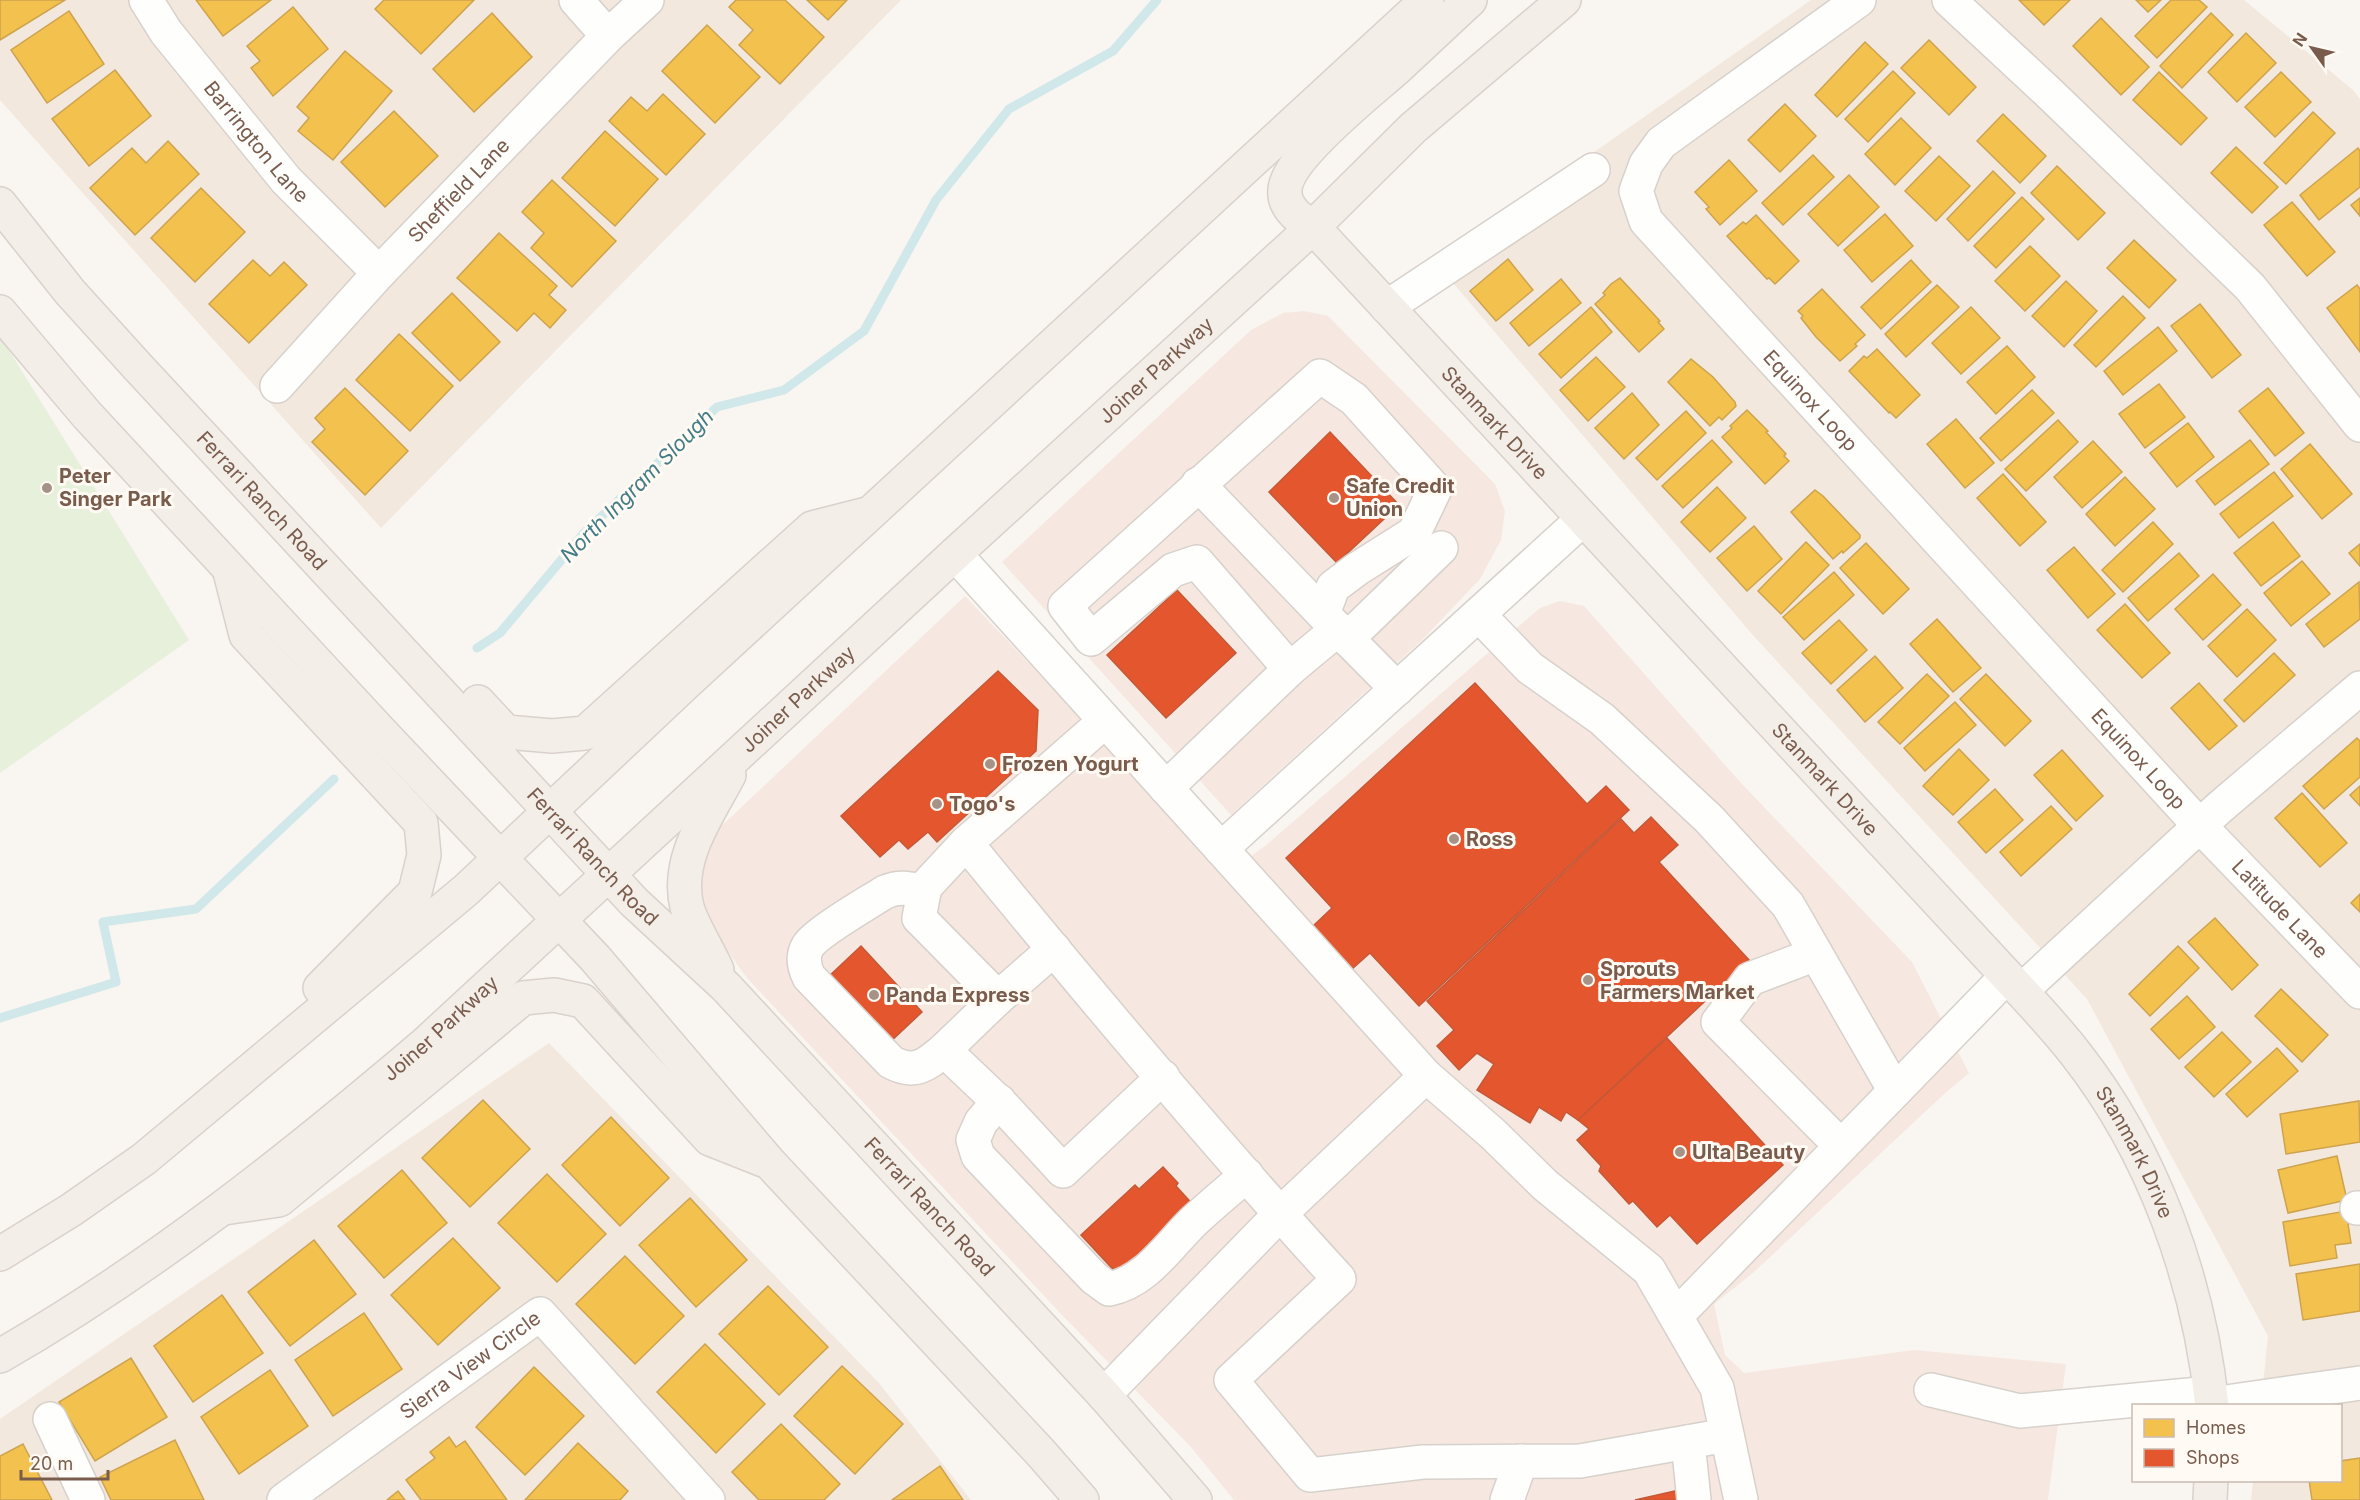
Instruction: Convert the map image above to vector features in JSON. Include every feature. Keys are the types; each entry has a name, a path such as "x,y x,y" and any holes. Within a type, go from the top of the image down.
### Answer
{"main road":[{"path":"0,1254 71,1210 163,1143 466,890 871,512 1427,0"},
{"name":"Stanmark Drive","path":"1470,0 1343,116 1297,164 1288,176 1284,190 1289,207 1300,220 1313,227 2014,983 2075,1053 2111,1106 2144,1165 2166,1215 2187,1275 2211,1401"},
{"name":"Joiner Parkway","path":"0,1356 117,1282 222,1208 338,1118 416,1052 1313,227 1413,128 1564,0"},
{"name":"Ferrari Ranch Road","path":"0,204 70,292 223,458 634,902 726,987 1104,1395 1195,1500"},
{"path":"0,312 87,415 599,963 768,1161 1041,1453 1082,1500"},
{"path":"223,458 265,471 506,732 552,736 585,733 812,528 871,512"},
{"path":"163,1143 415,892 424,855 422,823 246,635 229,567"},
{"path":"726,987 687,908 684,876 692,844 741,752"},
{"path":"222,1208 279,1200 523,998 554,995 584,1001 710,1139 768,1161"},
{"path":"2210,1500 2211,1482"}],"street":[{"name":"Barrington Lane","path":"146,0 166,32 286,180 378,273"},
{"path":"576,0 608,36"},
{"name":"Sheffield Lane","path":"277,386 378,273 608,36 647,0"},
{"name":"Equinox Loop","path":"1859,0 1661,142 1646,164 1636,191 1646,220 2199,825"},
{"path":"1949,0 2250,287 2360,425"},
{"path":"1387,307 1593,170"},
{"path":"1290,669 1197,562 1173,570 1091,639 1065,606 1320,376 1354,399 1435,489 1414,533 1333,587 1336,627"},
{"path":"1198,484 1397,689"},
{"path":"1221,849 1584,519"},
{"path":"1166,788 1336,627 1441,548"},
{"path":"955,554 1426,1076 1493,1134 1545,1185 1649,1270 1717,1388 1741,1500"},
{"path":"1479,615 1530,668 1602,719 1709,819 1788,905 1895,1091"},
{"name":"Equinox Loop","path":"1676,1316 1895,1091 2014,983 2360,688"},
{"path":"998,998 920,918 925,887 966,843 1105,721"},
{"name":"Latitude Lane","path":"2199,825 2360,992"},
{"path":"966,843 1280,1214 1340,1279 1231,1380 1310,1475 1423,1462 1580,1461 1727,1435"},
{"path":"924,892 895,887 885,892 813,940 805,952 804,968 809,977 891,1062 904,1067 921,1067 944,1050 1054,949"},
{"path":"1816,954 1750,979 1718,1022 1841,1146"},
{"path":"944,1050 999,1101 1063,1171 1163,1077"},
{"path":"1104,1395 1280,1214 1426,1076"},
{"path":"999,1101 981,1122 973,1140 978,1156 1094,1278 1109,1289 1125,1286 1148,1269 1195,1220 1247,1175"},
{"name":"Sierra View Circle","path":"284,1500 540,1314 708,1500"},
{"path":"2154,1404 2211,1401 2360,1383"},
{"path":"1930,1389 2020,1411 2132,1405"},
{"path":"50,1419 88,1500"},
{"path":"1688,1442 1694,1500"},
{"path":"1507,1500 1521,1461"}],"shaded area":[{"path":"0,0 901,0 381,528 0,100"},
{"path":"1811,0 2244,0 2353,90 2360,99 2360,1500 2251,1500 2253,1482 2342,1482 2342,1404 2261,1404 2268,1336 2087,999 1751,633 1436,263"},
{"path":"1304,311 1328,316 1495,484 1505,511 1501,540 1480,579 1423,639 1231,815 1002,562 1251,330 1283,313"},
{"path":"965,596 1228,873 1265,846 1540,608 1560,601 1584,606 1741,783 1912,962 1969,1073 1753,1273 1714,1304 1725,1355 1744,1373 1914,1350 2066,1364 2048,1500 1234,1500 1190,1446 1062,1315 747,978 707,923 698,878 713,834"},
{"path":"549,1043 879,1383 971,1500 0,1500 0,1419"}],"green space":[{"name":"Peter Singer Park","path":"0,336 189,640 0,773"}],"building: Homes":[{"path":"0,0 65,0 0,40"},
{"path":"196,0 271,0 223,36"},
{"path":"384,0 474,0 421,54 375,9"},
{"path":"736,0 785,0 824,37 780,84 739,45 753,30 729,7"},
{"path":"807,0 847,0 828,20"},
{"path":"2019,0 2070,0 2044,25"},
{"path":"2136,0 2161,0 2148,12"},
{"path":"2171,0 2199,0 2207,7 2157,58 2135,36"},
{"path":"293,7 328,49 273,96 251,68 260,61 247,46"},
{"path":"69,11 104,64 47,103 11,50"},
{"path":"492,13 532,57 474,112 433,69"},
{"path":"2211,13 2233,35 2182,88 2160,66"},
{"path":"2101,18 2149,67 2121,95 2073,46"},
{"path":"707,25 760,77 715,123 662,71"},
{"path":"2246,33 2276,63 2237,102 2208,72"},
{"path":"1929,40 1976,87 1949,115 1901,68"},
{"path":"1865,42 1888,64 1837,117 1815,95"},
{"path":"345,51 392,91 333,160 298,131 309,118 297,107"},
{"path":"115,70 151,116 89,166 52,119"},
{"path":"1893,71 1915,93 1868,142 1845,119"},
{"path":"2159,72 2207,118 2181,145 2133,100"},
{"path":"2281,72 2311,102 2275,137 2245,107"},
{"path":"663,94 705,134 666,175 609,121 631,97 647,111"},
{"path":"1785,104 1816,136 1780,172 1748,140"},
{"path":"394,111 438,156 385,207 341,162"},
{"path":"2313,112 2335,133 2286,184 2264,163"},
{"path":"2003,114 2046,156 2020,183 1977,141"},
{"path":"1901,118 1931,148 1895,185 1865,154"},
{"path":"605,131 658,179 615,226 562,178"},
{"path":"168,141 199,174 135,235 90,188 132,148 146,163"},
{"path":"2236,147 2278,187 2252,213 2211,173"},
{"path":"2358,148 2360,151 2360,187 2319,220 2300,195"},
{"path":"1813,155 1834,177 1783,225 1762,203"},
{"path":"1939,156 1970,186 1936,221 1905,191"},
{"path":"1729,160 1757,191 1720,225 1706,209 1709,207 1695,192"},
{"path":"2057,166 2105,213 2078,240 2031,193"},
{"path":"1993,171 2015,193 1968,241 1947,219"},
{"path":"1849,175 1879,207 1838,246 1808,214"},
{"path":"552,180 616,241 572,287 531,248 544,233 522,212"},
{"path":"201,188 245,232 195,282 151,238"},
{"path":"2022,197 2044,219 1996,268 1974,246"},
{"path":"2360,198 2360,216 2351,205"},
{"path":"2292,202 2335,252 2307,276 2264,225"},
{"path":"1885,214 1913,246 1872,282 1844,250"},
{"path":"1756,215 1799,261 1775,284 1769,278 1767,279 1727,236 1743,222 1746,224"},
{"path":"499,233 557,286 549,295 566,310 550,328 534,313 517,331 457,278"},
{"path":"2134,240 2176,280 2149,308 2107,268"},
{"path":"2030,246 2060,276 2025,311 1995,281"},
{"path":"1508,259 1533,290 1496,321 1470,291"},
{"path":"253,260 270,276 284,262 307,285 249,343 209,304"},
{"path":"1911,260 1931,282 1881,329 1861,307"},
{"path":"1620,278 1660,321 1658,322 1664,329 1639,352 1595,304 1605,295 1603,293 1611,284"},
{"path":"1561,279 1581,303 1529,346 1510,323"},
{"path":"2066,281 2097,311 2064,347 2032,316"},
{"path":"1937,285 1959,307 1906,357 1885,334"},
{"path":"2357,285 2360,289 2360,352 2327,308"},
{"path":"1822,289 1865,335 1855,344 1857,346 1840,361 1816,337 1798,311"},
{"path":"452,293 500,342 460,381 412,333"},
{"path":"2123,296 2145,318 2096,367 2074,345"},
{"path":"2200,304 2241,355 2212,378 2171,326"},
{"path":"1591,307 1612,332 1561,378 1539,354"},
{"path":"1971,307 2000,338 1961,374 1932,343"},
{"path":"2158,327 2177,351 2123,395 2104,371"},
{"path":"399,334 453,386 410,431 356,380"},
{"path":"2007,346 2035,377 1996,414 1967,382"},
{"path":"1877,349 1920,395 1896,418 1849,371 1864,356 1867,358"},
{"path":"1596,357 1625,387 1588,421 1560,390"},
{"path":"1691,359 1713,377 1735,402 1736,406 1722,420 1719,417 1710,426 1668,382"},
{"path":"2159,384 2185,417 2145,448 2119,414"},
{"path":"345,388 408,451 365,495 312,442 325,429 315,418"},
{"path":"2268,388 2304,433 2275,456 2239,411"},
{"path":"2032,390 2054,413 2001,461 1980,438"},
{"path":"1632,393 1659,425 1624,459 1595,428"},
{"path":"1747,410 1768,431 1766,432 1786,454 1784,456 1789,461 1765,484 1722,437"},
{"path":"1686,411 1706,433 1657,480 1636,458"},
{"path":"1956,419 1994,463 1965,488 1927,444"},
{"path":"2058,420 2078,442 2026,491 2005,469"},
{"path":"2188,423 2214,457 2177,487 2150,453"},
{"path":"1712,440 1732,462 1683,508 1662,486"},
{"path":"2250,440 2269,464 2215,505 2196,481"},
{"path":"2093,441 2122,472 2082,508 2054,477"},
{"path":"2310,444 2352,494 2322,519 2281,469"},
{"path":"2274,472 2293,496 2239,538 2220,514"},
{"path":"2003,474 2046,522 2020,546 1977,498"},
{"path":"2125,477 2155,509 2115,546 2086,514"},
{"path":"1717,487 1746,518 1710,552 1681,522"},
{"path":"1815,490 1860,535 1860,538 1833,559 1791,512"},
{"path":"2153,522 2173,544 2123,592 2102,570"},
{"path":"2273,522 2300,556 2261,586 2234,553"},
{"path":"1754,526 1782,559 1747,591 1717,558"},
{"path":"1806,542 1829,565 1781,614 1758,591"},
{"path":"1866,543 1909,589 1883,614 1840,568"},
{"path":"2360,544 2360,566 2349,553"},
{"path":"2074,547 2115,594 2088,618 2047,570"},
{"path":"2179,553 2199,576 2148,621 2128,598"},
{"path":"2302,561 2330,594 2291,626 2264,593"},
{"path":"1834,572 1854,595 1804,640 1783,617"},
{"path":"2213,574 2241,605 2203,640 2175,609"},
{"path":"2359,582 2360,619 2324,647 2306,624"},
{"path":"2125,604 2170,653 2142,678 2097,630"},
{"path":"2247,609 2276,640 2237,677 2208,646"},
{"path":"1937,619 1981,668 1953,692 1910,644"},
{"path":"1839,620 1867,650 1831,684 1802,653"},
{"path":"2274,653 2295,675 2244,722 2224,700"},
{"path":"1875,656 1903,688 1865,722 1837,690"},
{"path":"1927,674 1949,696 1900,744 1878,722"},
{"path":"1986,674 2031,721 2005,746 1960,699"},
{"path":"2199,683 2237,726 2209,750 2171,708"},
{"path":"1955,702 1976,725 1925,771 1904,748"},
{"path":"2357,738 2360,741 2360,777 2324,809 2303,786"},
{"path":"1959,749 1989,780 1953,815 1923,786"},
{"path":"2062,750 2103,796 2076,821 2034,775"},
{"path":"2360,786 2360,806 2350,795"},
{"path":"1995,789 2023,820 1986,853 1958,822"},
{"path":"2302,793 2347,843 2320,867 2275,818"},
{"path":"2051,806 2072,829 2021,876 2000,852"},
{"path":"2360,894 2360,912 2351,903"},
{"path":"2215,918 2258,965 2232,990 2188,942"},
{"path":"2178,946 2199,968 2150,1016 2129,994"},
{"path":"2281,989 2328,1035 2302,1062 2255,1016"},
{"path":"2187,996 2215,1027 2179,1059 2151,1029"},
{"path":"2222,1032 2251,1062 2214,1097 2185,1067"},
{"path":"2277,1048 2298,1071 2247,1117 2226,1094"},
{"path":"483,1100 530,1149 470,1207 422,1158"},
{"path":"2359,1101 2360,1142 2286,1154 2280,1114"},
{"path":"611,1117 669,1178 620,1226 562,1165"},
{"path":"2337,1156 2347,1200 2288,1213 2278,1170"},
{"path":"402,1170 447,1223 384,1278 338,1226"},
{"path":"547,1174 606,1234 557,1282 498,1223"},
{"path":"690,1198 747,1260 696,1307 639,1245"},
{"path":"2346,1211 2351,1243 2335,1245 2337,1258 2290,1266 2283,1222"},
{"path":"453,1238 500,1288 438,1345 391,1295"},
{"path":"314,1240 356,1294 290,1346 248,1292"},
{"path":"625,1256 684,1316 635,1364 576,1304"},
{"path":"2360,1264 2360,1311 2303,1320 2296,1274"},
{"path":"768,1286 828,1347 779,1395 719,1334"},
{"path":"222,1295 263,1353 193,1402 154,1346"},
{"path":"364,1313 402,1369 333,1416 295,1360"},
{"path":"705,1344 765,1404 716,1453 657,1392"},
{"path":"131,1358 167,1417 95,1461 59,1402"},
{"path":"842,1366 903,1424 855,1474 794,1416"},
{"path":"534,1367 584,1416 525,1475 476,1427"},
{"path":"270,1370 308,1426 239,1474 201,1417"},
{"path":"781,1424 840,1484 824,1500 759,1500 732,1472"},
{"path":"449,1437 456,1447 465,1441 507,1500 421,1500 406,1480 435,1458 430,1452"},
{"path":"175,1440 204,1500 111,1500 100,1477"},
{"path":"578,1443 628,1491 620,1500 525,1500"},
{"path":"23,1444 52,1500 0,1500 0,1456"},
{"path":"2360,1458 2360,1500 2312,1500 2309,1482 2342,1482 2342,1461"},
{"path":"940,1466 963,1500 892,1500"},
{"path":"398,1491 405,1500 387,1500"}],"building: Shops":[{"name":"Safe Credit Union","path":"1330,432 1399,505 1337,563 1269,492"},
{"path":"1177,590 1236,653 1166,718 1107,655"},
{"path":"998,671 1038,710 1036,751 937,842 928,832 908,849 899,840 880,857 841,816"},
{"name":"Ross","path":"1475,683 1587,804 1606,786 1629,810 1419,1006 1370,953 1352,969 1312,927 1332,908 1286,858"},
{"name":"Sprouts Farmers Market","path":"1651,817 1678,845 1659,862 1749,960 1578,1120 1566,1112 1561,1121 1539,1107 1530,1123 1477,1090 1494,1064 1477,1053 1459,1070 1437,1046 1454,1030 1427,1001 1621,819 1634,833"},
{"name":"Panda Express","path":"861,946 922,1012 887,1045 826,979"},
{"name":"Ulta Beauty","path":"1667,1038 1783,1165 1697,1244 1670,1215 1657,1227 1633,1201 1629,1204 1599,1171 1601,1166 1577,1140 1589,1129 1578,1120"},
{"path":"1163,1167 1196,1208 1121,1278 1081,1235 1135,1185 1139,1189"},
{"path":"1684,1489 1686,1500 1635,1500"}],"waterway":[{"name":"North Ingram Slough","path":"477,648 500,633 584,533 717,407 784,390 864,331 936,200 1009,109 1113,51 1157,0"},
{"name":"North Ingram Slough","path":"0,1018 116,982 103,922 196,909 334,779"}],"place":[{"name":"Peter Singer Park","path":"47,488"},
{"name":"Safe Credit Union","path":"1334,498"},
{"name":"Frozen Yogurt","path":"990,764"},
{"name":"Togo's","path":"937,804"},
{"name":"Ross","path":"1454,839"},
{"name":"Sprouts Farmers Market","path":"1588,980"},
{"name":"Panda Express","path":"874,995"},
{"name":"Ulta Beauty","path":"1680,1152"}]}
